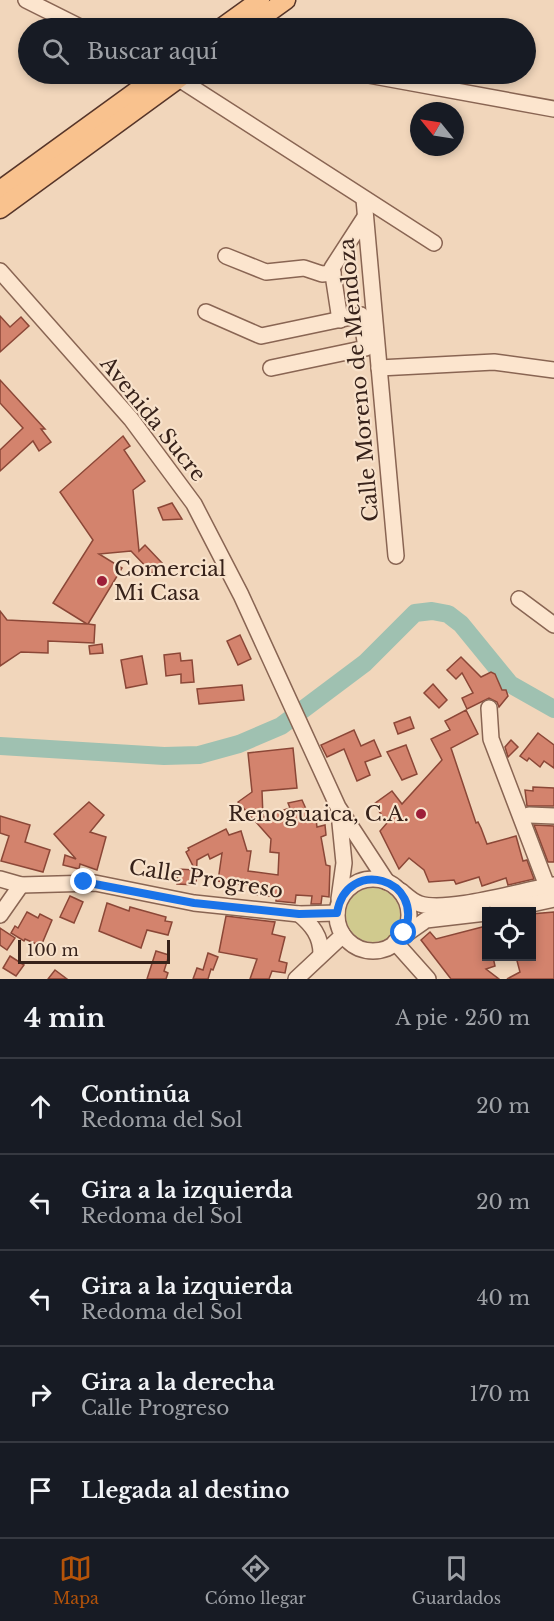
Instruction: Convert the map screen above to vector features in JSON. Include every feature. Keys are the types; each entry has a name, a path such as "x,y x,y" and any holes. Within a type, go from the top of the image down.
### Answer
{"main road":[{"path":"236,18 260,0"},
{"path":"261,18 286,0"},
{"path":"0,190 146,84"},
{"path":"0,209 171,84"}],"street":[{"path":"26,0 62,18"},
{"path":"194,84 364,199 435,243"},
{"path":"418,84 554,109"},
{"name":"Calle Moreno de Mendoza","path":"364,199 396,556"},
{"path":"340,320 332,268 365,217"},
{"path":"226,256 266,272 304,268 322,274 333,273"},
{"name":"Avenida Sucre","path":"0,271 131,419 194,504 241,594 338,807 391,884 414,901 430,905 479,901 552,890"},
{"path":"206,312 261,336 361,315 366,348 271,368"},
{"path":"379,368 494,362 554,370"},
{"path":"519,599 554,625"},
{"path":"489,708 491,739 552,890 508,907"},
{"name":"Avenida Sucre","path":"338,807 345,863 338,909"},
{"path":"529,815 554,816"},
{"name":"Calle Progreso","path":"0,879 21,885 95,883 166,899 299,914 338,909"},
{"path":"397,941 409,916 405,899 391,884 362,881 347,890 338,909 343,935 351,944 367,950 384,949 397,941 426,920 482,913"},
{"path":"0,915 21,885"},
{"name":"Calle Progreso","path":"299,914 314,929 321,945 321,954"},
{"path":"296,979 343,935"},
{"path":"397,941 428,979"}],"shaded area":[{"path":"373,888 383,890 392,896 398,905 400,915 398,925 392,934 383,940 373,942 363,940 354,934 348,925 346,915 348,905 354,896 363,890"}],"building":[{"path":"0,316 10,327 21,317 29,326 0,352"},
{"path":"0,380 45,429 41,429 51,442 39,451 33,441 0,471 0,450 23,428 0,403"},
{"path":"123,436 130,446 124,450 145,481 133,490 139,551 145,545 162,563 152,573 131,551 99,554 122,568 88,624 95,625 94,643 48,641 48,653 21,652 0,666 0,611 7,620 87,624 53,603 93,540 60,492"},
{"path":"172,503 182,519 163,520 158,508"},
{"path":"240,635 251,659 238,665 227,641"},
{"path":"102,644 103,653 90,654 89,646"},
{"path":"180,653 181,661 192,660 194,682 181,683 181,674 166,676 164,655"},
{"path":"142,656 147,684 126,688 121,660"},
{"path":"461,657 481,677 491,672 495,674 502,690 506,690 508,696 499,707 497,702 489,698 467,709 462,698 473,693 462,673 456,679 447,670"},
{"path":"433,684 447,700 439,708 424,693"},
{"path":"242,685 244,700 199,704 197,689"},
{"path":"466,710 478,734 451,748 476,823 478,822 487,844 516,836 523,861 527,860 534,879 508,885 506,878 482,886 479,877 456,884 454,880 429,882 424,870 409,858 399,869 380,831 387,823 374,804 392,791 402,804 442,760 431,739 450,730 445,721"},
{"path":"410,717 414,728 398,734 394,723"},
{"path":"354,730 361,746 374,740 381,756 365,762 370,775 357,781 344,749 327,757 321,745"},
{"path":"538,733 554,745 554,768 544,761 540,767 529,758 527,761 520,756"},
{"path":"511,740 518,747 508,757 505,747"},
{"path":"406,745 417,774 402,780 387,752"},
{"path":"293,748 297,788 262,791 263,817 290,808 288,803 302,800 311,820 316,819 317,827 325,825 326,835 321,837 326,865 330,866 329,897 322,896 321,904 311,904 312,896 296,895 295,903 276,901 276,897 252,894 253,886 218,881 222,853 210,859 208,854 197,860 196,885 177,884 178,869 195,870 186,852 188,848 226,829 229,835 241,831 247,851 251,851 248,871 278,875 279,853 270,852 271,839 238,802 252,792 248,753"},
{"path":"533,787 554,788 554,806 527,806 525,790 533,791"},
{"path":"89,802 104,815 90,832 106,837 97,870 80,864 79,869 63,865 65,855 76,859 54,834"},
{"path":"0,816 30,825 25,842 50,850 43,872 1,861 9,836 0,833"},
{"path":"534,825 554,826 554,862 548,862"},
{"path":"70,896 83,902 74,923 60,917"},
{"path":"107,903 129,911 130,907 166,917 165,921 172,922 168,935 147,930 141,948 99,931"},
{"path":"27,912 38,918 40,914 52,920 41,946 25,939 24,941 11,933 15,926 18,928"},
{"path":"554,912 554,979 507,979 520,972 517,961 536,961 536,914"},
{"path":"226,916 275,922 272,934 285,937 279,961 287,963 285,973 272,971 269,979 250,979 257,959 219,952"},
{"path":"482,927 482,961 494,961 495,966 486,969 499,979 451,979 421,940 430,932 436,939"},
{"path":"0,928 15,938 7,950 0,945"},
{"path":"156,951 169,955 164,971 168,973 166,979 147,979"},
{"path":"208,953 218,957 208,979 193,979 197,968 203,970"},
{"path":"10,956 24,965 16,976 3,968"},
{"path":"55,970 67,979 48,979"}],"waterway":[{"path":"0,746 164,756 199,755 239,744 281,726 365,663 415,613 432,611 448,614 461,624 510,684 554,709"}],"place":[{"name":"Comercial Mi Casa","path":"102,581"},
{"name":"Renoguaica, C.A.","path":"421,814"}],"route":[{"path":"84,882 105,884 166,899 299,914 337,913 342,897 354,884 379,879 394,886 405,899 409,916 404,933"}]}
